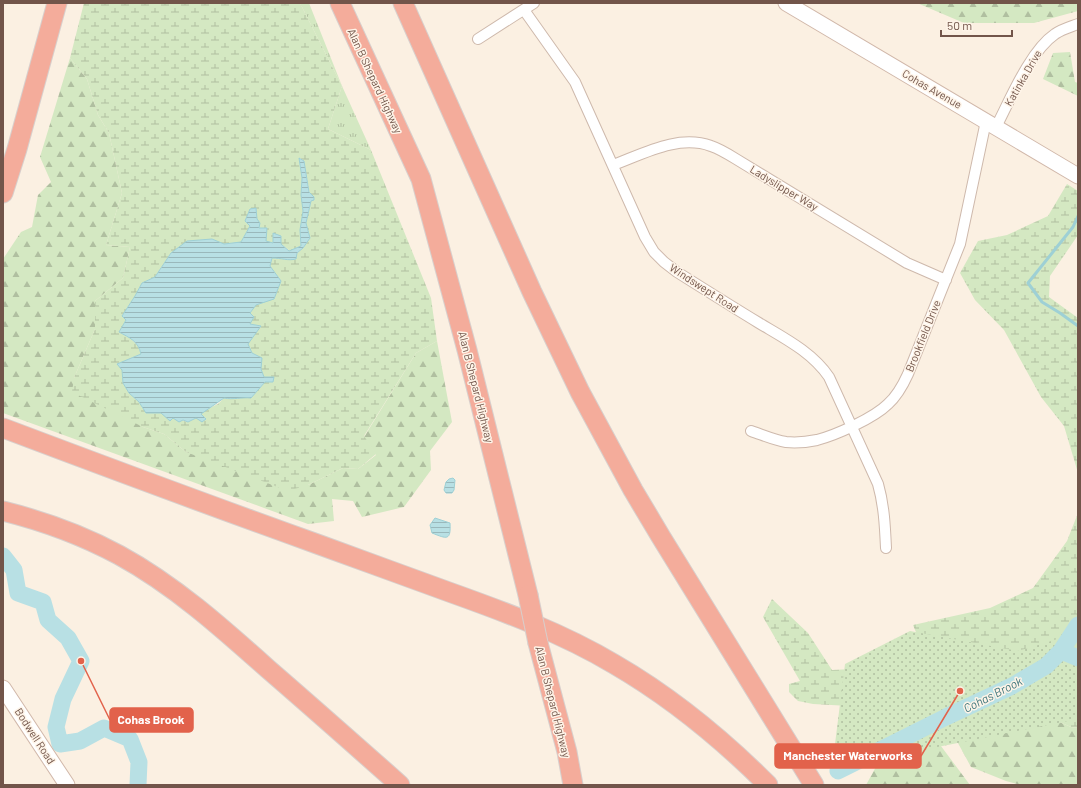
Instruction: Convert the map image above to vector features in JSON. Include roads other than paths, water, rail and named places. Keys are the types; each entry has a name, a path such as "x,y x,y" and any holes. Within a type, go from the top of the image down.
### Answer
{"highway":[{"path":"3,193 18,149 57,3"},
{"name":"Alan B Shepard Highway","path":"340,3 421,179 467,350 528,595 538,643 567,752 573,785"},
{"path":"403,3 532,292 584,399 633,490 661,537 814,785"},
{"path":"3,428 283,532 492,607 559,636 612,663 668,698 721,739 768,785"},
{"path":"3,511 58,527 89,540 118,555 175,590 227,632 400,785"}],"street":[{"path":"478,39 534,3"},
{"name":"Cohas Avenue","path":"786,3 1078,176"},
{"name":"Windswept Road","path":"524,10 568,70 575,82 638,223 654,252 677,272 791,343 812,357 822,366 829,377 878,484 885,516 886,548"},
{"name":"Katinka Drive","path":"991,124 1032,59 1042,46 1055,34 1078,24"},
{"name":"Brookfield Drive","path":"751,431 776,440 797,442 822,438 868,419 888,404 902,386 962,238 991,124"},
{"name":"Ladyslipper Way","path":"613,166 671,144 690,143 710,146 736,159 907,263 946,280"},
{"name":"Bodwell Road","path":"3,688 66,785"}],"water":[{"path":"299,158 304,161 309,192 314,197 314,200 311,201 306,223 310,238 303,248 297,253 296,259 290,260 272,258 270,266 281,281 274,299 256,305 250,313 254,317 250,324 261,326 248,344 252,353 262,358 261,369 264,377 274,377 273,382 265,382 251,398 224,398 201,414 206,419 202,422 196,418 188,422 183,420 179,422 173,418 170,421 161,413 146,413 139,402 129,393 123,383 122,370 117,364 141,354 136,343 119,332 126,320 122,316 142,283 155,277 171,253 187,241 212,239 224,244 241,242 250,226 245,221 250,209 256,208 257,219 260,223 259,228 267,228 266,241 273,243 273,233 281,236 281,244 289,251 301,246 300,230 303,211 301,195 302,178"},
{"path":"453,478 455,480 454,490 452,493 446,493 444,490 446,482"},
{"path":"435,518 450,523 449,536 445,537 432,533 430,525"}],"waterway":[{"path":"1078,216 1073,227 1028,283 1042,302 1078,326"},
{"name":"Cohas Brook","path":"3,556 14,570 18,593 43,602 48,620 68,638 81,661 63,699 56,727 60,744 80,741 104,728 130,739 139,762 138,785"},
{"name":"Cohas Brook","path":"838,771 1012,686 1046,666 1061,651 1078,625"},
{"name":"Cohas Brook","path":"1061,651 1078,658"}],"place":[{"name":"Cohas Brook","path":"81,661"},
{"name":"Manchester Waterworks","path":"960,691"}]}
